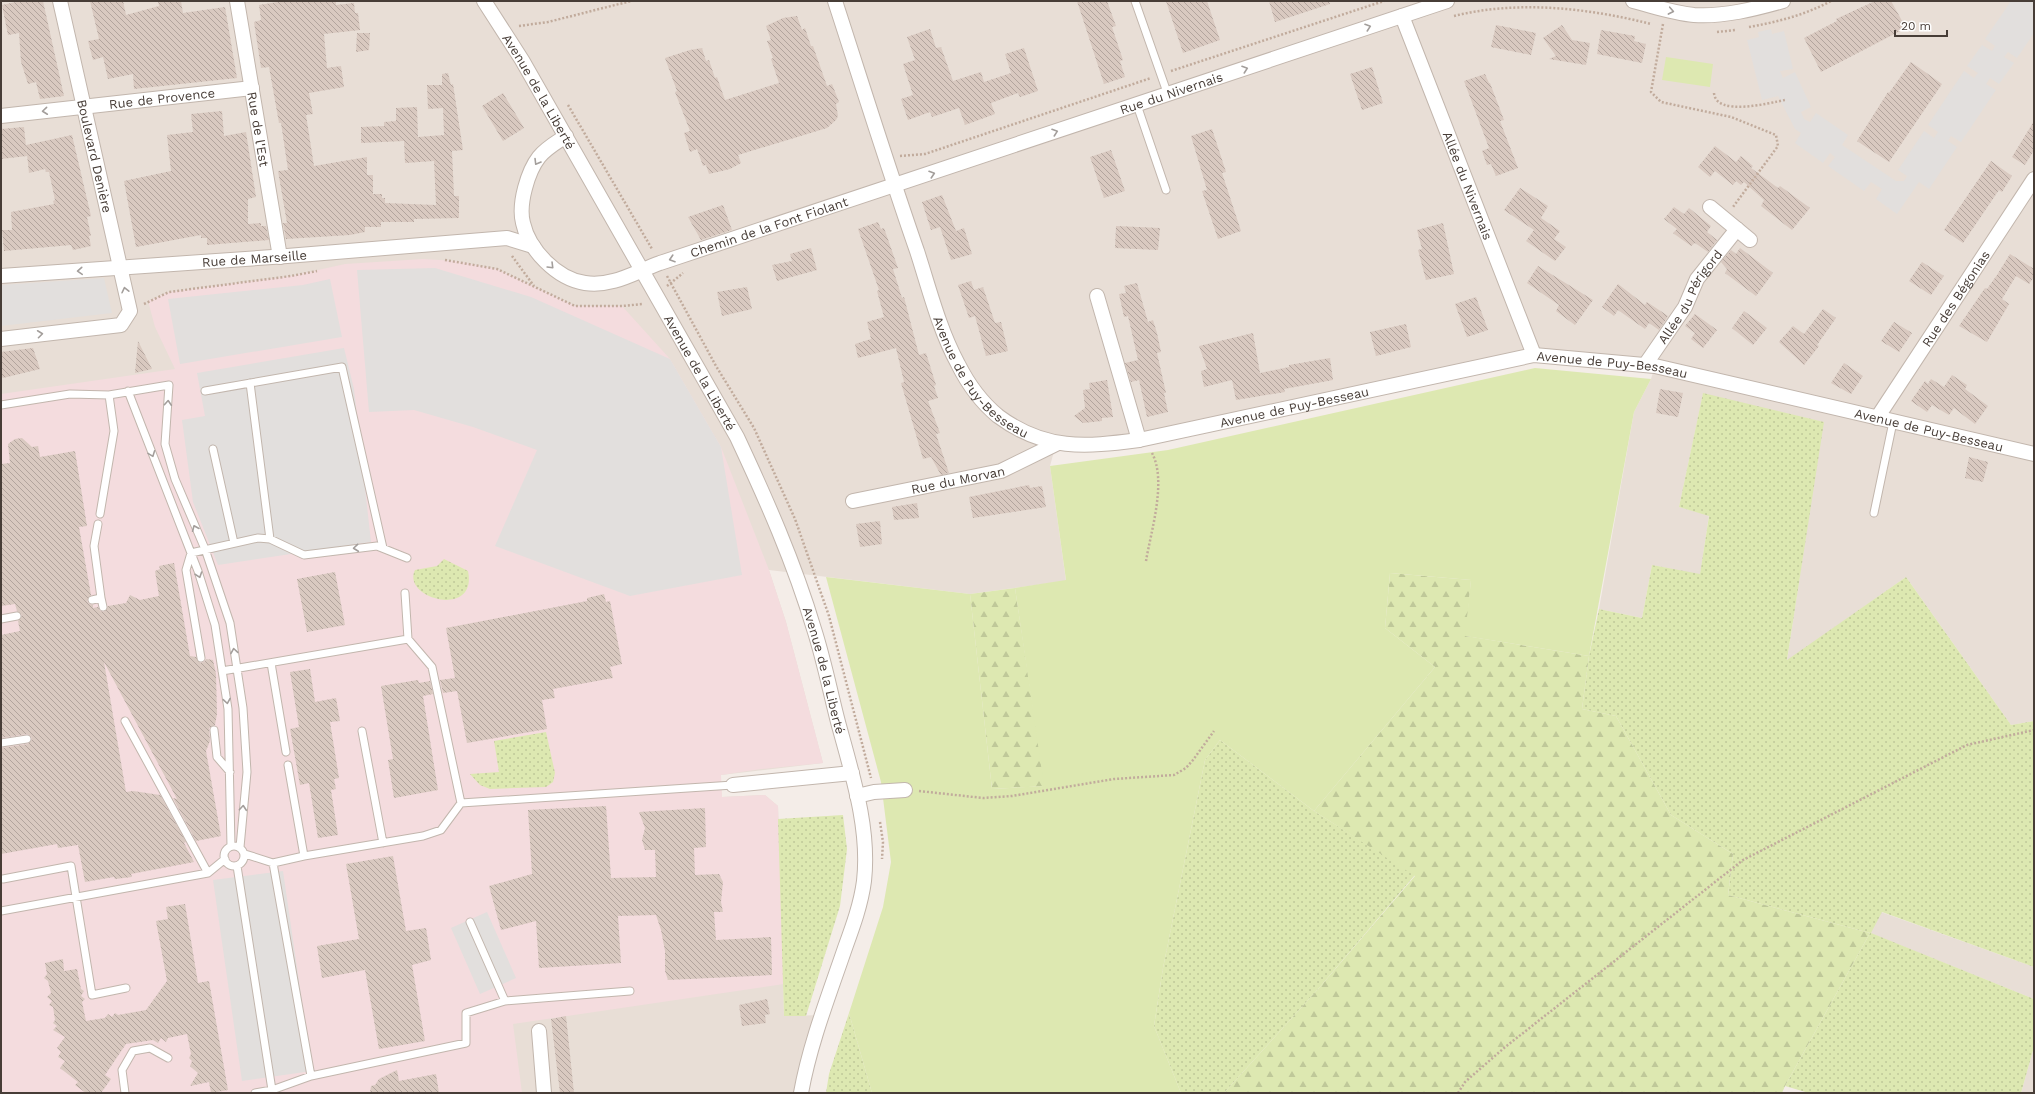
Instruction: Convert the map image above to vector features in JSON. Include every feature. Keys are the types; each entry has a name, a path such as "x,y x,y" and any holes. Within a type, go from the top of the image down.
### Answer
{"street":[{"name":"Boulevard Denière","path":"60,1 130,312"},
{"name":"Rue de l'Est","path":"237,1 280,257"},
{"name":"Avenue de la Liberté","path":"484,1 566,136 737,437 760,486 792,562 814,629 852,773 862,823 865,853 864,882 856,915 812,1048 801,1093"},
{"name":"Avenue de Puy-Besseau","path":"835,1 942,326 957,363 975,393 998,415 1018,429 1056,444 1097,445 1139,440 1534,355 1645,365 2034,454"},
{"name":"Rue du Nivernais","path":"895,186 1448,1"},
{"path":"1633,1 1670,11 1695,15 1726,14 1783,1"},
{"name":"Allée du Nivernais","path":"1402,16 1534,355"},
{"name":"Rue de Provence","path":"1,116 252,88"},
{"path":"533,246 522,222 523,195 530,173 540,156 566,136"},
{"name":"Rue des Bégonias","path":"1877,418 2034,179"},
{"name":"Chemin de la Font Fiolant","path":"533,246 555,271 584,283 606,284 628,277 642,269 895,186"},
{"path":"1710,207 1750,240"},
{"path":"508,238 522,222"},
{"name":"Allée du Périgord","path":"1645,365 1686,307 1697,279 1737,229"},
{"name":"Rue de Marseille","path":"1,276 280,257 508,238 533,246"},
{"path":"1097,296 1139,440"},
{"path":"1,339 121,325 130,312"},
{"name":"Rue du Morvan","path":"853,501 1001,471 1056,444"},
{"path":"733,784 852,773"},
{"path":"857,796 874,792 905,790"},
{"path":"539,1031 544,1093"}],"lane":[{"path":"1136,1 1168,95"},
{"path":"1138,105 1166,190"},
{"path":"205,391 342,367 382,548"},
{"path":"250,383 270,539"},
{"path":"1,405 70,394 109,395 169,385 165,444 175,479 205,550 230,623 243,708 246,772 240,847 244,854 243,861 237,866 230,865 225,859 225,851 231,846 240,847"},
{"path":"128,391 191,554 215,625 228,709 231,846"},
{"path":"100,514 114,431 109,395"},
{"path":"1874,513 1893,422"},
{"path":"213,449 234,542"},
{"path":"98,524 94,546 103,607"},
{"path":"191,554 234,542 258,538 270,539 304,555 357,547 377,546 407,558"},
{"path":"191,554 186,570 201,658"},
{"path":"244,854 273,863 304,856 423,836 441,830 461,803 432,667 408,639 405,593"},
{"path":"92,600 101,598"},
{"path":"1,619 18,616"},
{"path":"222,672 408,639"},
{"path":"271,663 286,752"},
{"path":"125,720 208,873"},
{"path":"214,730 218,757 230,772"},
{"path":"362,731 383,843"},
{"path":"1,744 26,739"},
{"path":"288,765 304,856"},
{"path":"461,803 733,784"},
{"path":"1,911 208,873 225,859"},
{"path":"273,863 311,1076"},
{"path":"3,879 71,866 92,995 126,988"},
{"path":"237,866 271,1091"},
{"path":"470,922 505,1002"},
{"path":"255,1093 271,1091 311,1076 466,1043 466,1013 505,1002 630,991"},
{"path":"125,1093 122,1070 133,1051 150,1048 168,1058"}],"path":[{"path":"518,26 548,22 631,1"},
{"path":"886,158 925,154 1384,1"},
{"path":"1748,28 1770,24 1813,11 1832,1"},
{"path":"1449,17 1463,13 1511,6 1557,7 1608,13 1654,25"},
{"path":"1670,11 1662,26 1651,92 1661,102 1731,117 1776,135 1778,146 1724,218"},
{"path":"1662,26 1669,28"},
{"path":"1711,32 1740,29"},
{"path":"1714,92 1714,98 1717,102 1744,108 1785,100"},
{"path":"443,260 497,269 575,306 622,306 644,304"},
{"path":"130,312 169,292 291,276 322,270"},
{"path":"628,277 648,311"},
{"path":"658,297 670,283"},
{"path":"1139,440 1150,448 1155,458 1157,470 1157,499 1146,561"},
{"path":"1458,1093 1465,1082 1504,1048 1743,860 1967,745 2034,730"},
{"path":"905,790 991,798 1012,796 1114,779 1174,775 1186,768 1214,731"}],"shaded area":[{"path":"1,1 2034,1 2034,721 2011,725 1906,577 1787,661 1823,422 1703,394 1679,507 1709,515 1700,575 1652,565 1642,618 1599,609 1634,412 1651,379 1655,366 1534,355 1139,440 1056,444 1050,466 1066,581 970,594 769,570 786,622 823,763 721,775 721,786 722,797 765,795 778,806 784,1016 823,1015 801,1093 1,1093"},
{"path":"2011,1 2034,1 2034,33 2017,58 2008,52 2004,57 2014,63 1999,84 1990,78 1986,84 1996,90 1961,142 1951,136 1948,141 1957,147 1929,189 1919,182 1897,214 1876,199 1882,189 1871,182 1864,191 1828,166 1835,157 1830,153 1823,163 1795,143 1801,133 1795,129 1778,96 1762,100 1747,40 1759,37 1758,32 1771,29 1772,34 1784,31 1793,69 1780,71 1783,78 1795,72 1811,107 1801,112 1804,119 1810,122 1816,113 1848,135 1842,145 1896,181 1904,181 1907,176 1898,170 1924,131 1934,138 1938,132 1928,125 1964,71 1974,78 1978,73 1967,66 1982,45 1992,51 1995,46 1985,39"},
{"path":"423,259 456,261 497,269 575,306 622,306 670,359 721,447 769,570 786,622 823,763 761,769 721,775 722,797 765,795 778,806 784,984 513,1024 522,1093 1,1093 1,394 175,369 155,327 148,301 169,292 291,276 345,264"},
{"path":"435,268 531,297 670,359 721,447 742,575 630,596 495,546 537,450 473,427 414,410 369,412 357,270"},
{"path":"104,278 112,313 1,326 1,285"},
{"path":"330,279 342,337 180,364 168,299 303,285"},
{"path":"344,348 354,389 371,542 218,565 193,502 182,420 205,416 197,373"},
{"path":"283,871 312,1071 242,1081 213,880"},
{"path":"487,912 516,978 480,994 451,928"},
{"path":"1881,912 2034,967 2034,999 1870,933"},
{"path":"2034,1047 2034,1093 2021,1093"}],"green space":[{"path":"1666,57 1713,64 1710,87 1662,80"},
{"path":"1535,368 1651,379 1634,412 1589,656 1465,636 1471,580 1390,573 1385,628 1435,667 1314,811 1220,740 1205,760 1163,968 1154,1026 1181,1093 872,1093 849,1013 883,907 891,862 881,782 826,577 970,594 992,789 1044,786 1015,588 1066,580 1050,466 1168,450"},
{"path":"1703,393 1824,422 1787,660 1906,577 2011,725 2034,721 2034,967 1882,912 1871,933 2034,999 2034,1047 2021,1093 1809,1093 1785,1086 1870,933 1728,895 1733,854 1671,815 1616,716 1582,709 1589,656 1599,609 1642,618 1652,565 1700,574 1709,516 1679,507"},
{"path":"444,559 468,571 468,586 462,595 452,599 440,599 428,596 419,589 414,580 415,570 437,566"},
{"path":"1390,573 1471,580 1466,636 1589,656 1582,709 1616,716 1671,815 1733,854 1728,895 1870,933 1782,1093 1224,1093 1319,988 1415,876 1314,811 1435,667 1385,628"},
{"path":"1015,588 1045,786 992,789 970,594"},
{"path":"546,732 555,773 553,782 546,787 490,789 480,785 470,774 499,772 494,741"},
{"path":"1220,740 1314,811 1415,875 1319,988 1224,1093 1181,1093 1154,1026 1163,968 1205,760"},
{"path":"843,815 847,849 840,906 806,1016 784,1016 778,819"},
{"path":"849,1013 872,1093 826,1093 829,1074"}],"building":[{"path":"20,1 43,1 64,96 40,99 36,82 28,84 21,62 19,33 8,35 2,5"},
{"path":"90,1 123,1 126,15 159,6 158,1 181,1 183,13 225,7 237,78 134,89 133,74 108,79 103,57 93,60 88,41 99,39"},
{"path":"284,1 336,1 336,5 354,3 355,13 358,13 360,30 324,34 327,68 341,66 344,87 309,93 313,114 306,115 314,166 367,157 367,175 373,175 373,194 382,194 382,198 385,198 385,203 436,205 434,161 405,163 404,141 361,143 361,127 384,126 384,122 396,121 396,108 417,107 418,137 444,135 443,108 428,109 427,85 442,85 442,74 448,73 451,85 453,84 463,150 452,151 454,196 459,196 459,218 414,219 414,222 381,222 381,227 365,227 365,232 350,235 286,239 283,223 287,223 278,171 288,170 281,123 279,123 269,67 261,68 254,22 261,20 259,5"},
{"path":"1077,1 1107,1 1116,26 1112,27 1123,60 1120,61 1125,77 1104,84"},
{"path":"1166,1 1207,1 1220,40 1183,53"},
{"path":"1269,1 1329,1 1330,4 1275,22"},
{"path":"1875,1 1891,1 1906,28 1821,72 1804,38 1837,21 1836,19"},
{"path":"797,16 802,30 805,28 811,46 813,46 827,86 832,84 839,102 836,104 838,116 836,120 827,128 738,155 741,163 730,169 709,174 706,165 703,166 697,149 690,152 684,133 690,131 675,92 677,91 665,58 690,50 702,48 706,61 709,60 715,78 717,77 725,100 779,83 771,59 773,58 767,41 771,40 766,26 783,18"},
{"path":"1496,25 1536,33 1531,55 1491,47"},
{"path":"1562,25 1572,40 1590,43 1586,65 1549,59 1556,56 1543,38"},
{"path":"930,29 936,48 941,47 953,81 981,72 984,82 1011,73 1005,54 1024,48 1038,91 1020,97 1018,93 991,103 995,114 965,125 959,108 932,117 930,112 908,120 901,99 913,95 903,64 915,60 907,37"},
{"path":"1601,30 1635,36 1634,41 1646,44 1642,63 1597,54"},
{"path":"357,33 370,33 369,50 356,52"},
{"path":"1911,62 1942,84 1889,162 1857,141 1888,92 1889,93"},
{"path":"1372,67 1383,103 1362,110 1350,74"},
{"path":"1485,74 1504,120 1500,121 1518,168 1496,176 1491,164 1487,165 1482,151 1489,148 1464,81"},
{"path":"503,93 524,128 503,141 482,106"},
{"path":"222,111 224,136 246,132 256,197 248,199 248,224 261,223 261,226 266,226 269,240 207,245 207,238 201,238 201,235 136,247 124,181 171,171 167,135 193,132 191,114"},
{"path":"2034,121 2034,150 2025,165 2012,157"},
{"path":"24,127 27,156 1,159 1,129"},
{"path":"1212,129 1226,172 1222,173 1241,231 1218,239 1202,191 1207,190 1191,136"},
{"path":"72,135 91,216 87,217 91,236 89,236 91,246 73,250 71,245 4,251 2,230 12,230 11,212 54,204 53,201 55,200 49,172 46,172 45,169 29,173 26,145"},
{"path":"1715,146 1736,162 1741,156 1753,166 1751,168 1778,188 1780,186 1810,208 1792,230 1761,206 1764,200 1744,182 1741,185 1736,181 1733,185 1715,171 1710,177 1698,167"},
{"path":"1111,150 1125,191 1104,198 1090,157"},
{"path":"1991,161 2012,176 2002,192 1999,190 1963,243 1944,230"},
{"path":"1520,188 1548,206 1541,218 1560,231 1554,239 1566,247 1555,261 1526,241 1534,230 1504,210"},
{"path":"942,195 956,231 964,228 972,254 951,260 940,227 931,230 922,202"},
{"path":"723,205 732,230 701,240 688,217"},
{"path":"1674,207 1684,214 1689,208 1711,226 1707,232 1717,240 1708,252 1695,243 1691,246 1673,233 1677,229 1664,219"},
{"path":"878,222 881,229 884,228 898,268 893,269 902,298 904,297 919,355 926,353 936,385 934,386 938,398 928,401 940,433 936,434 949,473 941,475 931,457 923,459 901,383 904,382 896,348 858,358 855,344 871,339 867,322 884,317 877,291 879,290 858,229"},
{"path":"1443,223 1454,274 1426,280 1418,250 1422,249 1417,230"},
{"path":"1116,226 1160,228 1158,250 1115,248"},
{"path":"811,248 817,270 777,281 772,265 792,261 790,254"},
{"path":"1740,248 1773,273 1756,296 1725,273 1727,269 1721,262 1731,250 1736,254"},
{"path":"2010,254 2034,269 2034,277 2029,284 2016,276 2002,299 2009,304 1987,342 1959,326 1985,288 1987,289 1997,275"},
{"path":"1922,262 1944,276 1931,295 1909,281"},
{"path":"1538,266 1593,300 1575,325 1556,311 1559,305 1527,283"},
{"path":"971,281 974,290 983,287 995,323 1001,322 1008,351 986,356 975,316 969,318 958,285"},
{"path":"1137,283 1148,322 1153,320 1157,333 1161,352 1157,353 1166,393 1164,393 1168,412 1147,417 1139,380 1131,382 1125,363 1138,360 1128,316 1124,317 1119,294 1126,293 1124,286"},
{"path":"1618,284 1645,305 1647,302 1668,316 1659,330 1649,323 1645,329 1618,310 1614,316 1602,307"},
{"path":"747,287 752,309 722,316 717,292"},
{"path":"1476,297 1488,330 1467,337 1455,304"},
{"path":"1823,309 1836,318 1817,345 1819,346 1804,365 1779,342 1793,326 1804,334"},
{"path":"1744,311 1767,328 1753,345 1732,328"},
{"path":"1695,314 1717,330 1703,348 1691,339 1695,333 1685,326"},
{"path":"1894,322 1912,333 1899,352 1881,341"},
{"path":"1406,324 1411,347 1376,356 1370,332"},
{"path":"1253,333 1260,373 1289,367 1289,365 1330,358 1333,380 1284,389 1285,392 1236,400 1232,380 1204,387 1201,371 1207,369 1199,346"},
{"path":"138,341 152,369 135,373"},
{"path":"33,348 40,369 3,378 1,376 1,352"},
{"path":"1844,363 1863,376 1851,394 1831,383"},
{"path":"1952,375 1967,385 1965,389 1988,406 1975,424 1954,408 1949,415 1932,405 1927,412 1911,401 1925,381 1928,384 1931,379 1944,387"},
{"path":"1107,380 1113,417 1102,418 1102,421 1083,423 1074,416 1085,408 1083,390 1090,389 1089,383"},
{"path":"1660,389 1683,393 1678,417 1656,413"},
{"path":"22,438 32,447 38,446 40,457 75,451 87,526 79,527 91,595 87,601 89,604 93,605 93,608 98,607 100,611 104,612 108,606 126,603 130,595 140,600 159,596 155,571 160,569 159,566 174,563 190,656 196,657 200,663 204,662 206,659 213,660 216,674 217,714 215,725 209,728 210,741 206,751 221,836 196,841 173,798 177,799 104,662 126,792 133,791 160,795 186,842 184,843 194,862 131,874 132,877 115,879 114,877 85,882 78,845 58,848 57,844 1,854 1,748 28,744 32,739 31,736 27,734 1,738 1,635 20,631 18,621 22,615 17,611 15,604 1,606 1,464 10,463 8,444 15,439"},
{"path":"1969,457 1988,462 1983,482 1965,478"},
{"path":"1029,485 1030,488 1042,486 1046,507 973,518 969,497"},
{"path":"917,503 919,518 894,520 892,507"},
{"path":"880,521 882,544 860,547 856,524"},
{"path":"335,572 345,625 307,632 297,579"},
{"path":"604,594 606,602 610,601 622,664 610,667 613,678 553,689 555,698 542,700 547,729 467,743 457,691 443,693 440,680 455,678 446,628 587,601 587,598"},
{"path":"310,669 315,702 336,698 340,721 330,722 339,778 334,779 336,789 331,790 338,835 318,838 309,783 300,785 290,729 299,727 290,672"},
{"path":"418,680 419,683 430,681 433,694 423,696 438,790 394,798 388,760 393,759 381,686"},
{"path":"606,806 611,878 656,877 655,850 645,850 642,840 645,828 639,812 705,808 706,847 694,848 695,875 719,874 723,882 721,902 723,912 714,912 716,940 771,937 772,975 668,980 665,971 665,951 661,930 656,915 618,916 621,963 539,968 536,921 501,930 489,886 532,874 528,810"},
{"path":"393,856 406,931 426,928 431,960 412,965 425,1041 379,1049 365,970 322,978 317,946 359,939 346,864"},
{"path":"185,904 198,983 209,981 228,1090 211,1093 209,1082 190,1086 198,1073 190,1066 192,1061 189,1058 191,1054 187,1034 168,1038 166,1042 161,1038 158,1043 153,1040 126,1044 105,1075 111,1079 101,1093 86,1093 75,1085 78,1082 60,1068 65,1061 58,1057 61,1052 57,1048 65,1037 53,1030 57,1026 53,1023 55,1020 53,1007 49,1005 52,1001 47,997 51,993 48,981 44,978 47,974 45,963 63,959 64,971 77,969 81,989 84,991 81,996 85,999 82,1002 86,1021 105,1018 108,1014 112,1017 115,1013 118,1015 146,1010 167,981 156,921 168,919 166,907"},
{"path":"767,999 770,1014 765,1015 766,1023 742,1026 739,1005"},
{"path":"566,1016 574,1093 560,1093 551,1019"},
{"path":"397,1070 399,1081 436,1074 439,1093 370,1093 371,1086 375,1085 379,1079"}]}
